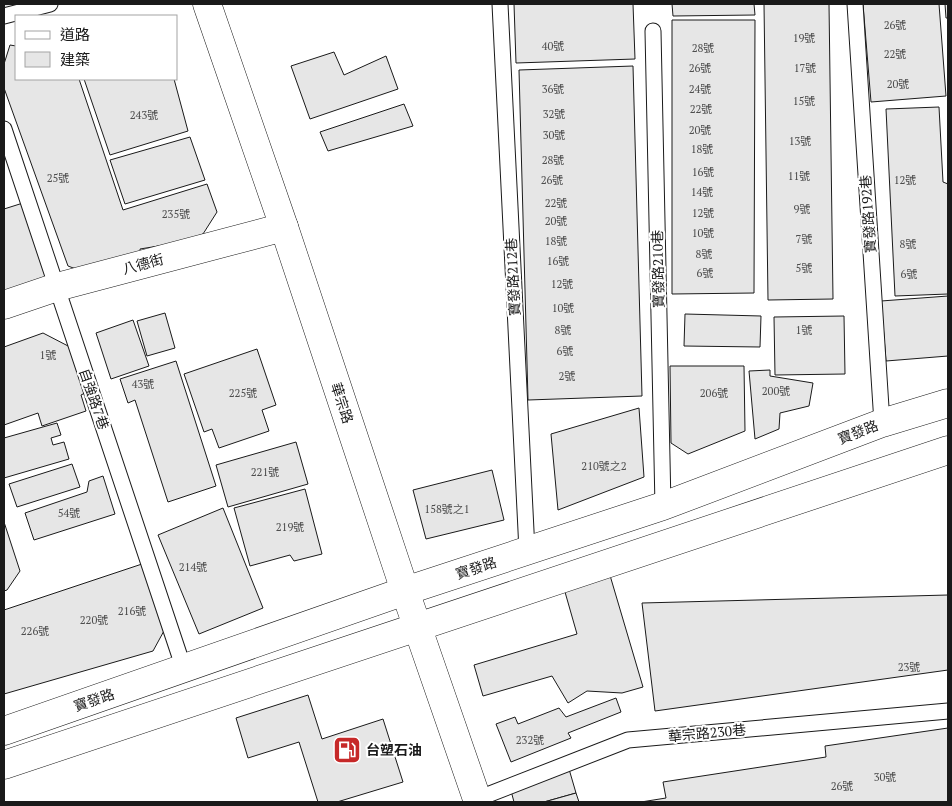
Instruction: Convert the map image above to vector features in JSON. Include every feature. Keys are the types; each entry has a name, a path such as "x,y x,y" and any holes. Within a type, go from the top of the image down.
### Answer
{"main road":[{"name":"華宗路","path":"207,4 284,227 405,592 478,801"},
{"name":"八德街","path":"4,305 56,287 284,227"},
{"name":"寶發路","path":"4,731 405,592 663,506 882,423 948,403"},
{"path":"4,765 948,450"}],"lane":[{"path":"4,16 50,4"},
{"name":"寶發路212巷","path":"500,4 527,551"},
{"name":"寶發路192巷","path":"854,4 882,423"},
{"name":"寶發路210巷","path":"653,31 663,506"},
{"name":"自強路7巷","path":"4,129 184,669"},
{"name":"華宗路230巷","path":"478,801 628,740 948,711"}],"building":[{"path":"4,4 26,4 4,10"},
{"path":"514,4 633,4 635,59 516,63"},
{"path":"672,4 754,4 755,15 673,16"},
{"path":"764,4 829,4 833,299 768,300"},
{"path":"863,4 939,4 946,96 871,102"},
{"path":"945,4 948,4 948,18 946,18"},
{"path":"672,20 755,20 754,293 672,294"},
{"path":"10,45 15,46 15,80 79,80 123,210 207,184 217,212 203,234 183,242 140,249 141,258 89,274 68,266 4,88 4,64"},
{"path":"334,52 344,75 386,56 398,89 310,119 291,66"},
{"path":"633,66 642,396 528,400 519,70"},
{"path":"84,80 174,80 188,131 110,155"},
{"path":"404,104 413,126 328,151 320,132"},
{"path":"939,107 943,182 948,184 948,294 895,296 886,109"},
{"path":"190,137 205,180 125,204 110,160"},
{"path":"23,203 51,282 4,298 4,209"},
{"path":"948,296 948,356 886,361 881,301"},
{"path":"165,313 175,348 147,356 137,321"},
{"path":"685,314 761,316 760,347 684,346"},
{"path":"844,316 845,374 775,375 774,317"},
{"path":"133,320 149,366 111,379 96,333"},
{"path":"43,333 70,347 85,393 81,395 86,411 42,426 38,413 4,425 4,347"},
{"path":"257,349 276,405 262,410 269,431 219,448 212,429 204,432 184,374"},
{"path":"176,361 216,486 168,502 135,400 128,403 120,379"},
{"path":"670,366 744,366 745,431 688,454 671,443"},
{"path":"770,370 770,376 813,383 809,406 780,413 779,429 755,439 749,371"},
{"path":"639,408 644,477 558,510 551,434"},
{"path":"57,423 61,435 51,438 53,445 64,442 69,459 4,478 4,438"},
{"path":"296,442 308,484 228,507 216,465"},
{"path":"72,464 80,487 17,507 9,484"},
{"path":"492,470 504,520 426,539 413,490"},
{"path":"103,476 115,514 34,540 25,513 87,492 89,481"},
{"path":"305,489 322,554 294,561 290,555 250,566 234,508"},
{"path":"223,508 263,608 199,634 158,535"},
{"path":"4,522 20,571 7,590 4,591"},
{"path":"142,564 165,629 153,651 4,694 4,610"},
{"path":"609,572 643,687 622,693 587,691 568,703 552,676 483,696 474,665 577,634 563,585"},
{"path":"948,595 948,670 655,711 642,603"},
{"name":"台塑石油","path":"308,695 322,739 383,719 403,782 337,802 318,802 299,742 248,758 236,718"},
{"path":"616,698 621,712 568,733 571,738 511,762 496,724 515,717 518,724 559,708 566,717"},
{"path":"948,728 948,802 641,802 666,798 663,782 826,757 825,746"},
{"path":"569,769 576,793 544,802 514,802 510,787"},
{"path":"576,793 579,802 544,802"}],"place":[{"name":"台塑石油","path":"347,750"}]}
